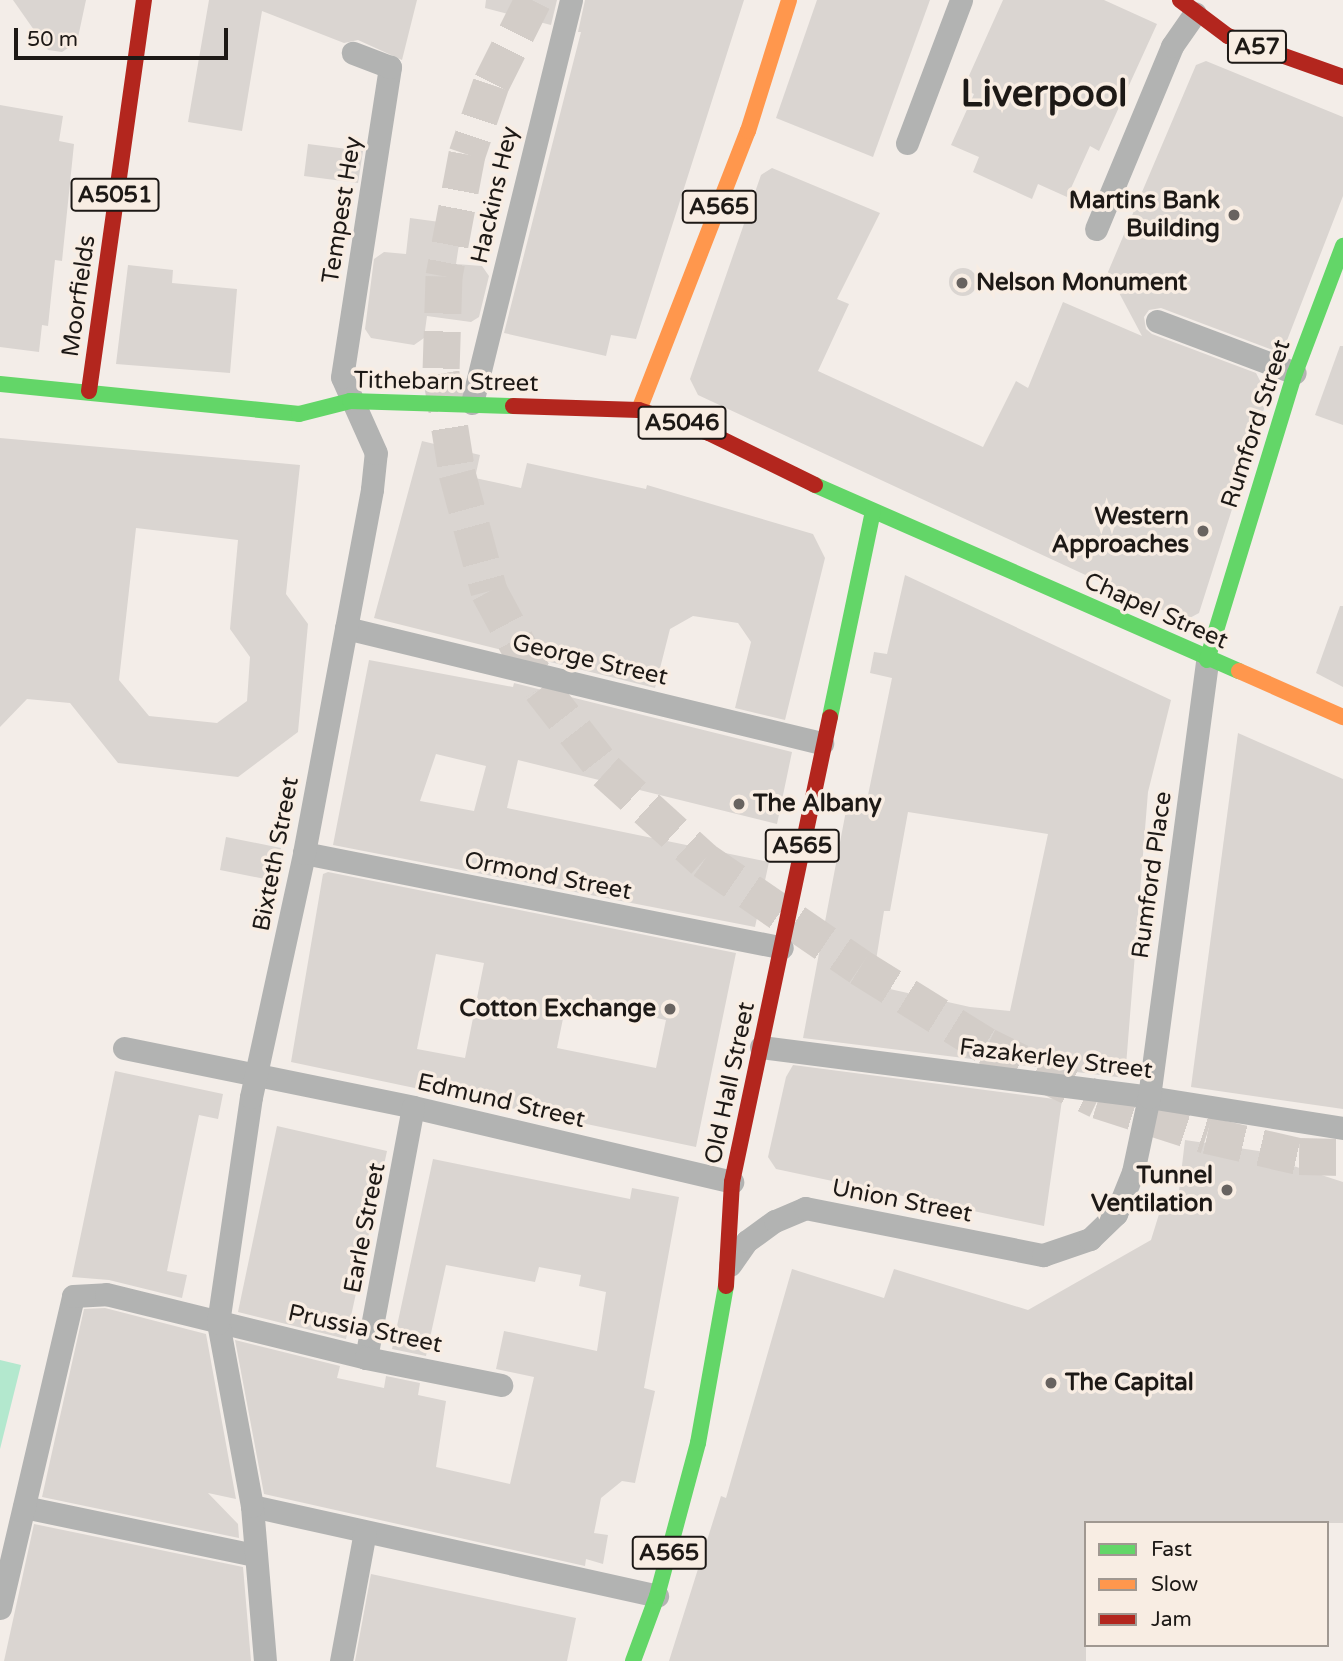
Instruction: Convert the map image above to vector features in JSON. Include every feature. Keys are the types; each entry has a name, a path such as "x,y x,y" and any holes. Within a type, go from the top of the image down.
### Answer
{"main road":[{"name":"Moorfields","path":"89,391 145,0"},
{"name":"A565","path":"639,411 748,131 789,0"},
{"name":"A57","path":"1187,7 1228,36 1343,77"},
{"name":"Rumford Street","path":"1207,660 1295,373 1343,246"},
{"name":"Tithebarn Street","path":"0,384 299,414 350,401 472,403 639,411 709,433 873,511"},
{"name":"Chapel Street","path":"873,511 1207,660 1343,717"},
{"name":"Old Hall Street","path":"633,1661 657,1596 698,1443 730,1265 726,1235 732,1182 822,743 873,511"}],"street":[{"name":"Hackins Hey","path":"472,403 571,0"},
{"path":"907,143 961,0"},
{"path":"1096,229 1187,7"},
{"name":"Tempest Hey","path":"350,401 342,377 390,75 390,67 353,53"},
{"path":"1157,321 1295,373"},
{"name":"Bixteth Street","path":"265,1661 253,1555 252,1506 218,1323 258,1075 304,853 376,453 350,401"},
{"name":"George Street","path":"346,628 822,743"},
{"name":"Rumford Place","path":"1043,1255 1090,1240 1116,1214 1133,1172 1149,1097 1207,660"},
{"name":"Ormond Street","path":"304,853 782,948"},
{"name":"Fazakerley Street","path":"761,1047 1149,1097 1343,1128"},
{"name":"Edmund Street","path":"124,1048 413,1107 732,1182"},
{"name":"Earle Street","path":"366,1358 413,1107"},
{"name":"Union Street","path":"730,1265 747,1241 775,1221 805,1208 1043,1255"},
{"name":"Prussia Street","path":"24,1507 74,1296 106,1294 366,1358 501,1385"},
{"path":"252,1506 657,1596"},
{"path":"0,1608 24,1507 253,1555"},
{"path":"341,1661 365,1532"}],"green space":[{"path":"0,1360 21,1365 0,1449"}],"building":[{"path":"13,0 86,0 77,42 62,52 48,50"},
{"path":"209,0 417,0 402,60 358,40 344,43 262,11 242,131 188,122"},
{"path":"486,0 557,0 551,25 485,8"},
{"path":"585,0 744,0 636,339 611,335 606,356 504,333 581,32 578,32"},
{"path":"817,0 930,0 873,157 776,118"},
{"path":"1003,0 1104,0 1157,24 1099,151 1090,146 1067,197 1038,184 1032,199 973,172 979,157 951,145 974,94 963,89"},
{"path":"1206,61 1343,117 1343,196 1286,343 1273,350 1161,308 1149,310 1144,317 1146,329 1152,334 1256,373 1268,396 1199,613 1186,620 1148,604 698,395 690,379 761,175 772,168 880,213 837,299 849,304 818,371 983,447 1016,381 1028,388 1063,302 1142,336 1108,272 1196,65"},
{"path":"0,105 63,116 59,141 74,144 62,261 55,260 48,326 42,325 39,352 0,347"},
{"path":"308,144 363,151 358,183 304,176"},
{"path":"410,218 462,225 456,264 482,266 489,276 479,317 471,322 427,316 424,338 414,345 371,338 365,329 374,259 384,252 406,254"},
{"path":"128,265 173,270 172,283 237,289 230,373 116,364"},
{"path":"963,268 973,272 977,282 973,292 963,296 953,292 949,282 953,272"},
{"path":"1340,346 1343,346 1343,425 1315,415"},
{"path":"0,438 300,465 286,594 308,624 298,732 238,777 118,763 70,703 27,699 0,727","holes":["136,528 238,540 230,629 250,657 247,701 217,723 149,716 119,680"]},
{"path":"422,441 480,455 475,478 521,488 527,463 646,489 647,485 813,534 825,558 785,720 735,708 751,642 738,623 693,616 670,629 655,688 374,618"},
{"path":"905,575 1171,700 1148,792 1125,1078 803,1038 848,800 866,805 892,678 870,673 874,652 887,654","holes":["908,812 1048,834 1010,1011 970,1007 872,985 884,911 890,911"]},
{"path":"1340,606 1343,606 1343,687 1316,673"},
{"name":"The Albany","path":"369,660 513,687 514,683 792,752 777,824 518,760 507,808 769,862 755,927 333,845","holes":["436,754 486,766 474,811 420,801"]},
{"path":"1238,733 1343,779 1343,1109 1191,1087"},
{"path":"226,837 281,848 275,881 220,870"},
{"name":"Cotton Exchange","path":"328,872 736,953 696,1147 291,1062 323,874","holes":["436,954 484,963 465,1058 417,1049","567,999 666,1020 656,1068 557,1048"]},
{"path":"793,1065 1062,1100 1044,1226 776,1169 768,1157 786,1077"},
{"path":"115,1071 223,1094 218,1119 199,1115 167,1271 187,1275 182,1298 109,1280 72,1277"},
{"path":"277,1126 387,1151 346,1339 238,1312"},
{"name":"The Capital","path":"1185,1140 1279,1154 1278,1161 1343,1182 1343,1523 1084,1521 1086,1661 669,1661 721,1496 726,1498 792,1269 884,1298 894,1269 1028,1310 1151,1240 1164,1198 1178,1199"},
{"path":"433,1159 630,1199 632,1188 679,1197 644,1388 655,1391 635,1483 622,1481 601,1498 594,1533 608,1535 603,1564 586,1559 585,1566 264,1494 235,1340 340,1366 337,1378 384,1388 386,1376 420,1383 418,1395 446,1401 436,1467 510,1484 534,1377 496,1369 504,1331 597,1351 606,1292 579,1286 581,1275 539,1267 535,1282 446,1265 426,1356 392,1349"},
{"path":"105,1308 206,1334 236,1499 208,1493 238,1524 239,1538 42,1497 84,1309"},
{"path":"34,1524 243,1567 251,1661 4,1661"},
{"path":"371,1574 576,1618 567,1661 355,1661"}],"tunnel":[{"path":"533,0 491,84 467,154 444,276 441,373 457,473 489,591 541,688 606,771 704,860 860,967 987,1046 1098,1100 1207,1135 1299,1156 1343,1157"}],"traffic: fast":[{"path":"1207,660 1295,373 1343,246"},
{"path":"0,384 299,414 350,401 513,406"},
{"path":"815,485 1239,671"},
{"path":"830,717 873,511"},
{"path":"633,1661 657,1596 698,1443 726,1286"}],"traffic: slow":[{"path":"639,410 748,131 789,0"},
{"path":"1239,671 1343,717"}],"traffic: jam":[{"path":"89,391 144,0"},
{"path":"1180,0 1228,36 1343,77"},
{"path":"513,406 639,410 709,433 815,485"},
{"path":"726,1286 732,1182 830,717"}],"place":[{"name":"Martins Bank Building","path":"1234,215"},
{"name":"Nelson Monument","path":"962,283"},
{"name":"Western Approaches","path":"1203,531"},
{"name":"The Albany","path":"739,804"},
{"name":"Cotton Exchange","path":"670,1009"},
{"name":"Tunnel Ventilation","path":"1227,1190"},
{"name":"The Capital","path":"1051,1383"}],"district":[{"name":"Liverpool","path":"1044,95"}]}
